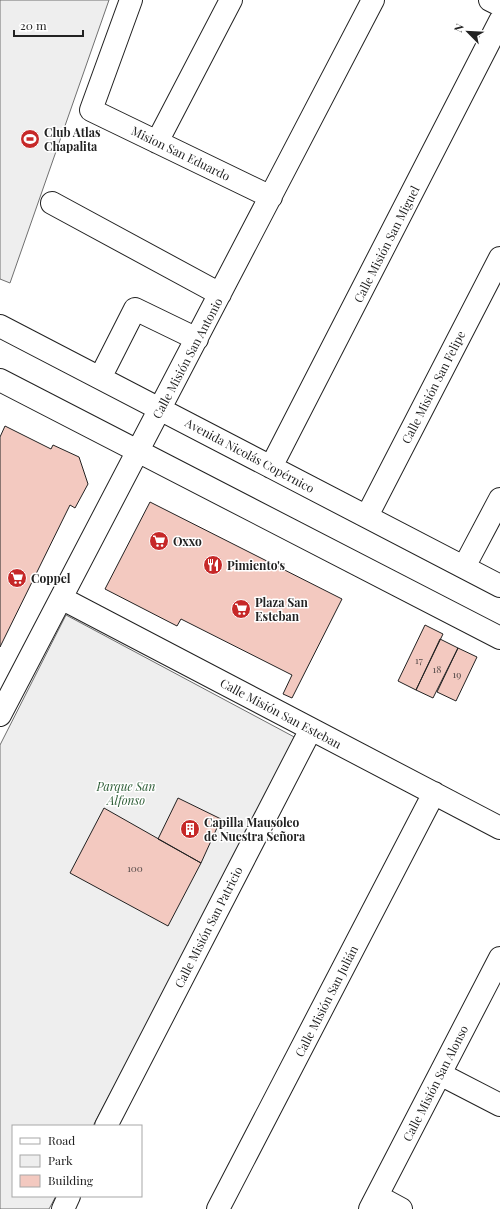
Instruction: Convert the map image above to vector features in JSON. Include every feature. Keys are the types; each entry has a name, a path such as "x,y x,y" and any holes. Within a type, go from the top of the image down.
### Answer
{"street":[{"name":"Mision San Eduardo","path":"131,0 91,110 271,197"},
{"path":"157,142 231,0"},
{"name":"Calle Misión San Antonio","path":"0,715 271,197 372,0"},
{"path":"490,0 500,5"},
{"name":"Calle Misión San Miguel","path":"271,467 500,21"},
{"path":"52,203 220,294"},
{"name":"Calle Misión San Felipe","path":"367,516 500,258"},
{"path":"100,378 135,309 197,339"},
{"name":"Avenida Nicolás Copérnico","path":"0,326 500,586"},
{"path":"0,380 500,638"},
{"path":"464,567 500,499"},
{"name":"Calle Misión San Esteban","path":"61,598 500,828"},
{"name":"Calle Misión San Patricio","path":"107,1125 311,729"},
{"name":"Calle Misión San Julián","path":"218,1209 434,793"},
{"name":"Calle Misión San Alonso","path":"374,1202 500,958"},
{"path":"440,1074 500,1105"},
{"path":"63,1209 69,1197"},
{"path":"374,1202 402,1209"}],"green space":[{"name":"Club Atlas Chapalita","path":"0,0 109,0 10,283 0,279"},
{"name":"Parque San Alfonso","path":"66,615 298,739 94,1125 12,1125 12,1197 55,1197 49,1209 0,1209 0,745"}],"building":[{"name":"Coppel","path":"5,426 51,449 53,445 79,457 88,484 75,508 70,505 0,647 0,437"},
{"name":"Plaza San Esteban","path":"150,502 342,599 292,698 283,694 292,675 181,619 177,626 105,589"},
{"path":"425,625 443,634 416,690 398,681"},
{"path":"440,639 458,648 433,698 416,690"},
{"path":"458,648 477,657 456,701 437,692"},
{"name":"Capilla Mausoleo de Nuestra Señora","path":"178,798 221,819 201,863 158,839"},
{"path":"104,808 201,863 168,926 70,873"}],"place":[{"name":"Club Atlas Chapalita","path":"30,139"},
{"name":"Oxxo","path":"159,541"},
{"name":"Pimiento's","path":"213,565"},
{"name":"Coppel","path":"17,578"},
{"name":"Plaza San Esteban","path":"241,609"},
{"name":"Capilla Mausoleo de Nuestra Señora","path":"190,829"}]}
